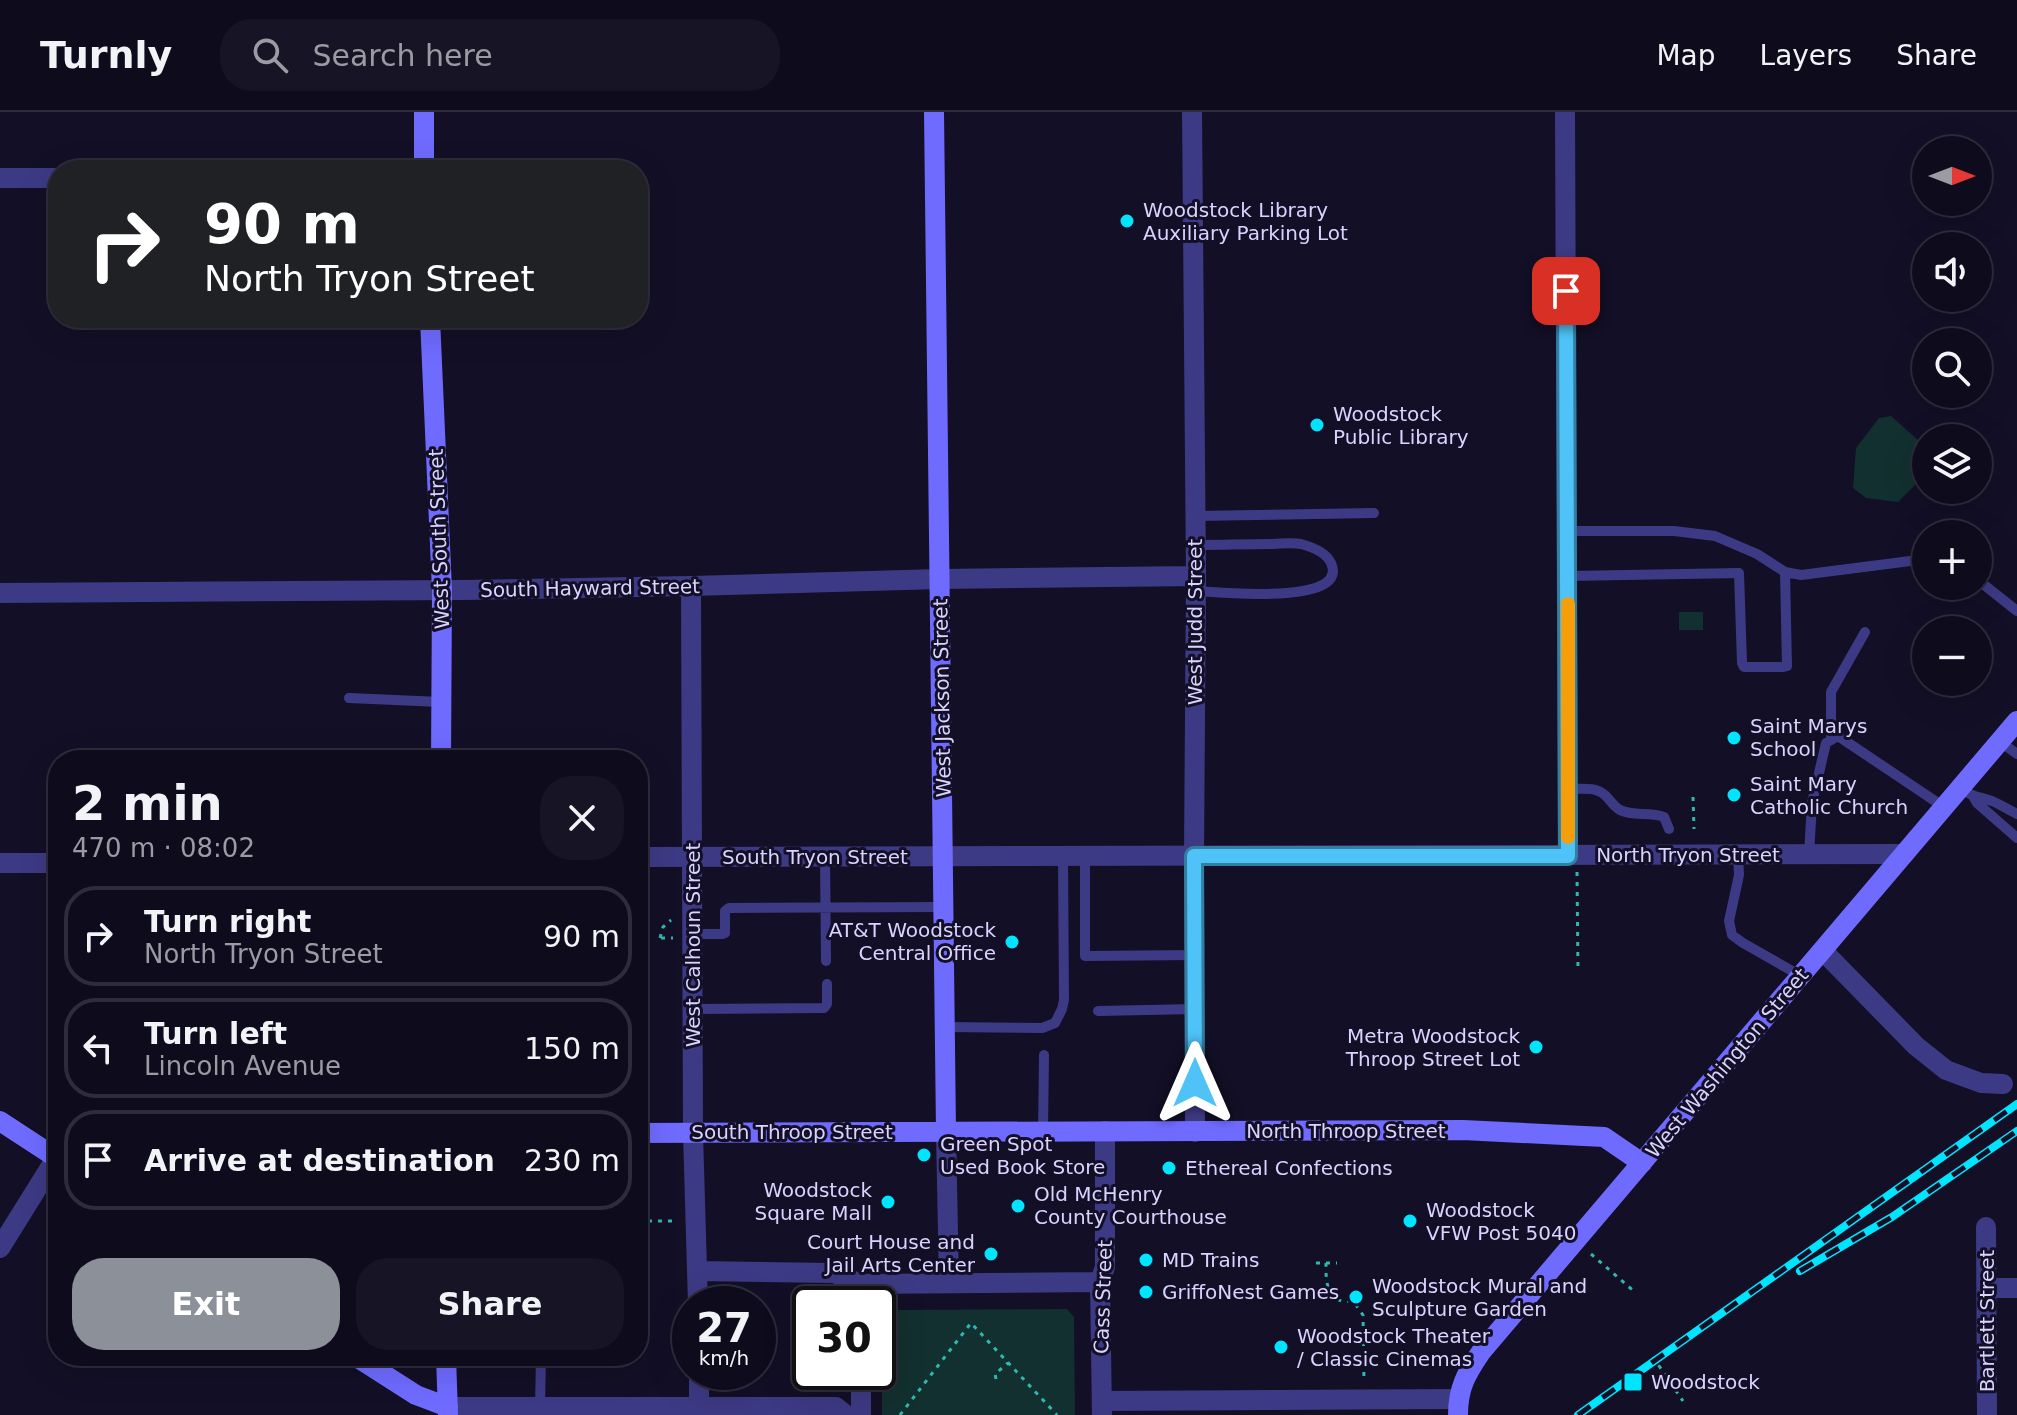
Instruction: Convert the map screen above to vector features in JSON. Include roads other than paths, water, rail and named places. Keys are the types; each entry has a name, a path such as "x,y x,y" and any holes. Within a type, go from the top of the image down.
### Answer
{"street":[{"path":"424,112 424,160"},
{"name":"West Jackson Street","path":"934,112 949,1283"},
{"name":"West Judd Street","path":"1192,112 1196,545 1195,1132"},
{"path":"1565,112 1568,789 1573,856"},
{"path":"0,178 48,178"},
{"name":"West South Street","path":"430,328 442,590 441,750"},
{"name":"South Hayward Street","path":"0,593 442,590 940,579 1196,584"},
{"name":"West Calhoun Street","path":"691,586 693,1133 697,1286"},
{"name":"West Washington Street","path":"1458,1407 1465,1376 1481,1352 1944,807 1967,793 1999,741 2017,721"},
{"name":"North Tryon Street","path":"944,858 1904,854"},
{"name":"South Tryon Street","path":"648,857 944,858"},
{"path":"0,863 48,863"},
{"path":"1823,951 1916,1046 1946,1070 1981,1083 2003,1084"},
{"path":"0,1121 48,1153"},
{"name":"North Throop Street","path":"946,1132 1463,1130 1604,1137 1642,1163"},
{"name":"Cass Street","path":"1102,1408 1100,1282 1105,1267 1105,1131"},
{"name":"South Throop Street","path":"648,1133 946,1132"},
{"path":"0,1248 48,1173"},
{"name":"Bartlett Street","path":"1986,1227 1987,1415"},
{"path":"697,1271 834,1273 851,1286"},
{"path":"896,1290 949,1283 1100,1282"},
{"path":"1987,1288 2017,1288"},
{"path":"371,1366 448,1411 540,1408 572,1411 841,1411 853,1390"},
{"path":"446,1366 448,1411"},
{"path":"699,1390 699,1412"},
{"path":"861,1390 861,1415"},
{"path":"1102,1408 1458,1407"}],"lane":[{"path":"1195,516 1374,513"},
{"path":"1567,531 1674,531 1715,536 1757,554 1785,572 1801,575 1912,561"},
{"path":"1196,545 1300,544 1325,554 1333,566 1332,575 1324,585 1300,592 1262,595 1196,584"},
{"path":"1568,576 1739,573 1742,663 1749,668 1787,666 1785,572"},
{"path":"1992,591 2017,611"},
{"path":"1831,740 1831,692 1865,632"},
{"path":"349,698 441,702"},
{"path":"1809,855 1812,803 1826,743 1838,736 1944,807"},
{"path":"1999,741 2017,754"},
{"path":"1568,789 1595,789 1619,809 1664,817 1669,829"},
{"path":"1967,793 2017,814"},
{"path":"1967,793 2017,838"},
{"path":"1738,855 1739,875 1729,921 1732,935 1801,976"},
{"path":"825,857 826,961"},
{"path":"945,1027 1042,1028 1055,1023 1064,1000 1063,857"},
{"path":"1085,857 1085,956 1195,955"},
{"path":"693,934 725,933 725,911 729,908 944,907"},
{"path":"693,1009 824,1008 827,1004 827,984"},
{"path":"1098,1011 1195,1009"},
{"path":"1043,1132 1044,1055"},
{"path":"540,1408 541,1366"}],"railway":[{"path":"1578,1415 2017,1104"},
{"path":"1800,1271 1892,1217 2017,1131"}],"place":[{"name":"Woodstock Library Auxiliary Parking Lot","path":"1127,221"},
{"name":"Woodstock Public Library","path":"1317,425"},
{"name":"Saint Marys School","path":"1734,738"},
{"name":"Saint Mary Catholic Church","path":"1734,795"},
{"name":"AT&T Woodstock Central Office","path":"1012,942"},
{"name":"Metra Woodstock Throop Street Lot","path":"1536,1047"},
{"name":"Green Spot Used Book Store","path":"924,1155"},
{"name":"Ethereal Confections","path":"1169,1168"},
{"name":"Woodstock Square Mall","path":"888,1202"},
{"name":"Old McHenry County Courthouse","path":"1018,1206"},
{"name":"Woodstock VFW Post 5040","path":"1410,1221"},
{"name":"Court House and Jail Arts Center","path":"991,1254"},
{"name":"MD Trains","path":"1146,1260"},
{"name":"GriffoNest Games","path":"1146,1292"},
{"name":"Woodstock Mural and Sculpture Garden","path":"1356,1297"},
{"name":"Woodstock Theater / Classic Cinemas","path":"1281,1347"},
{"name":"Woodstock","path":"1633,1382"}]}
